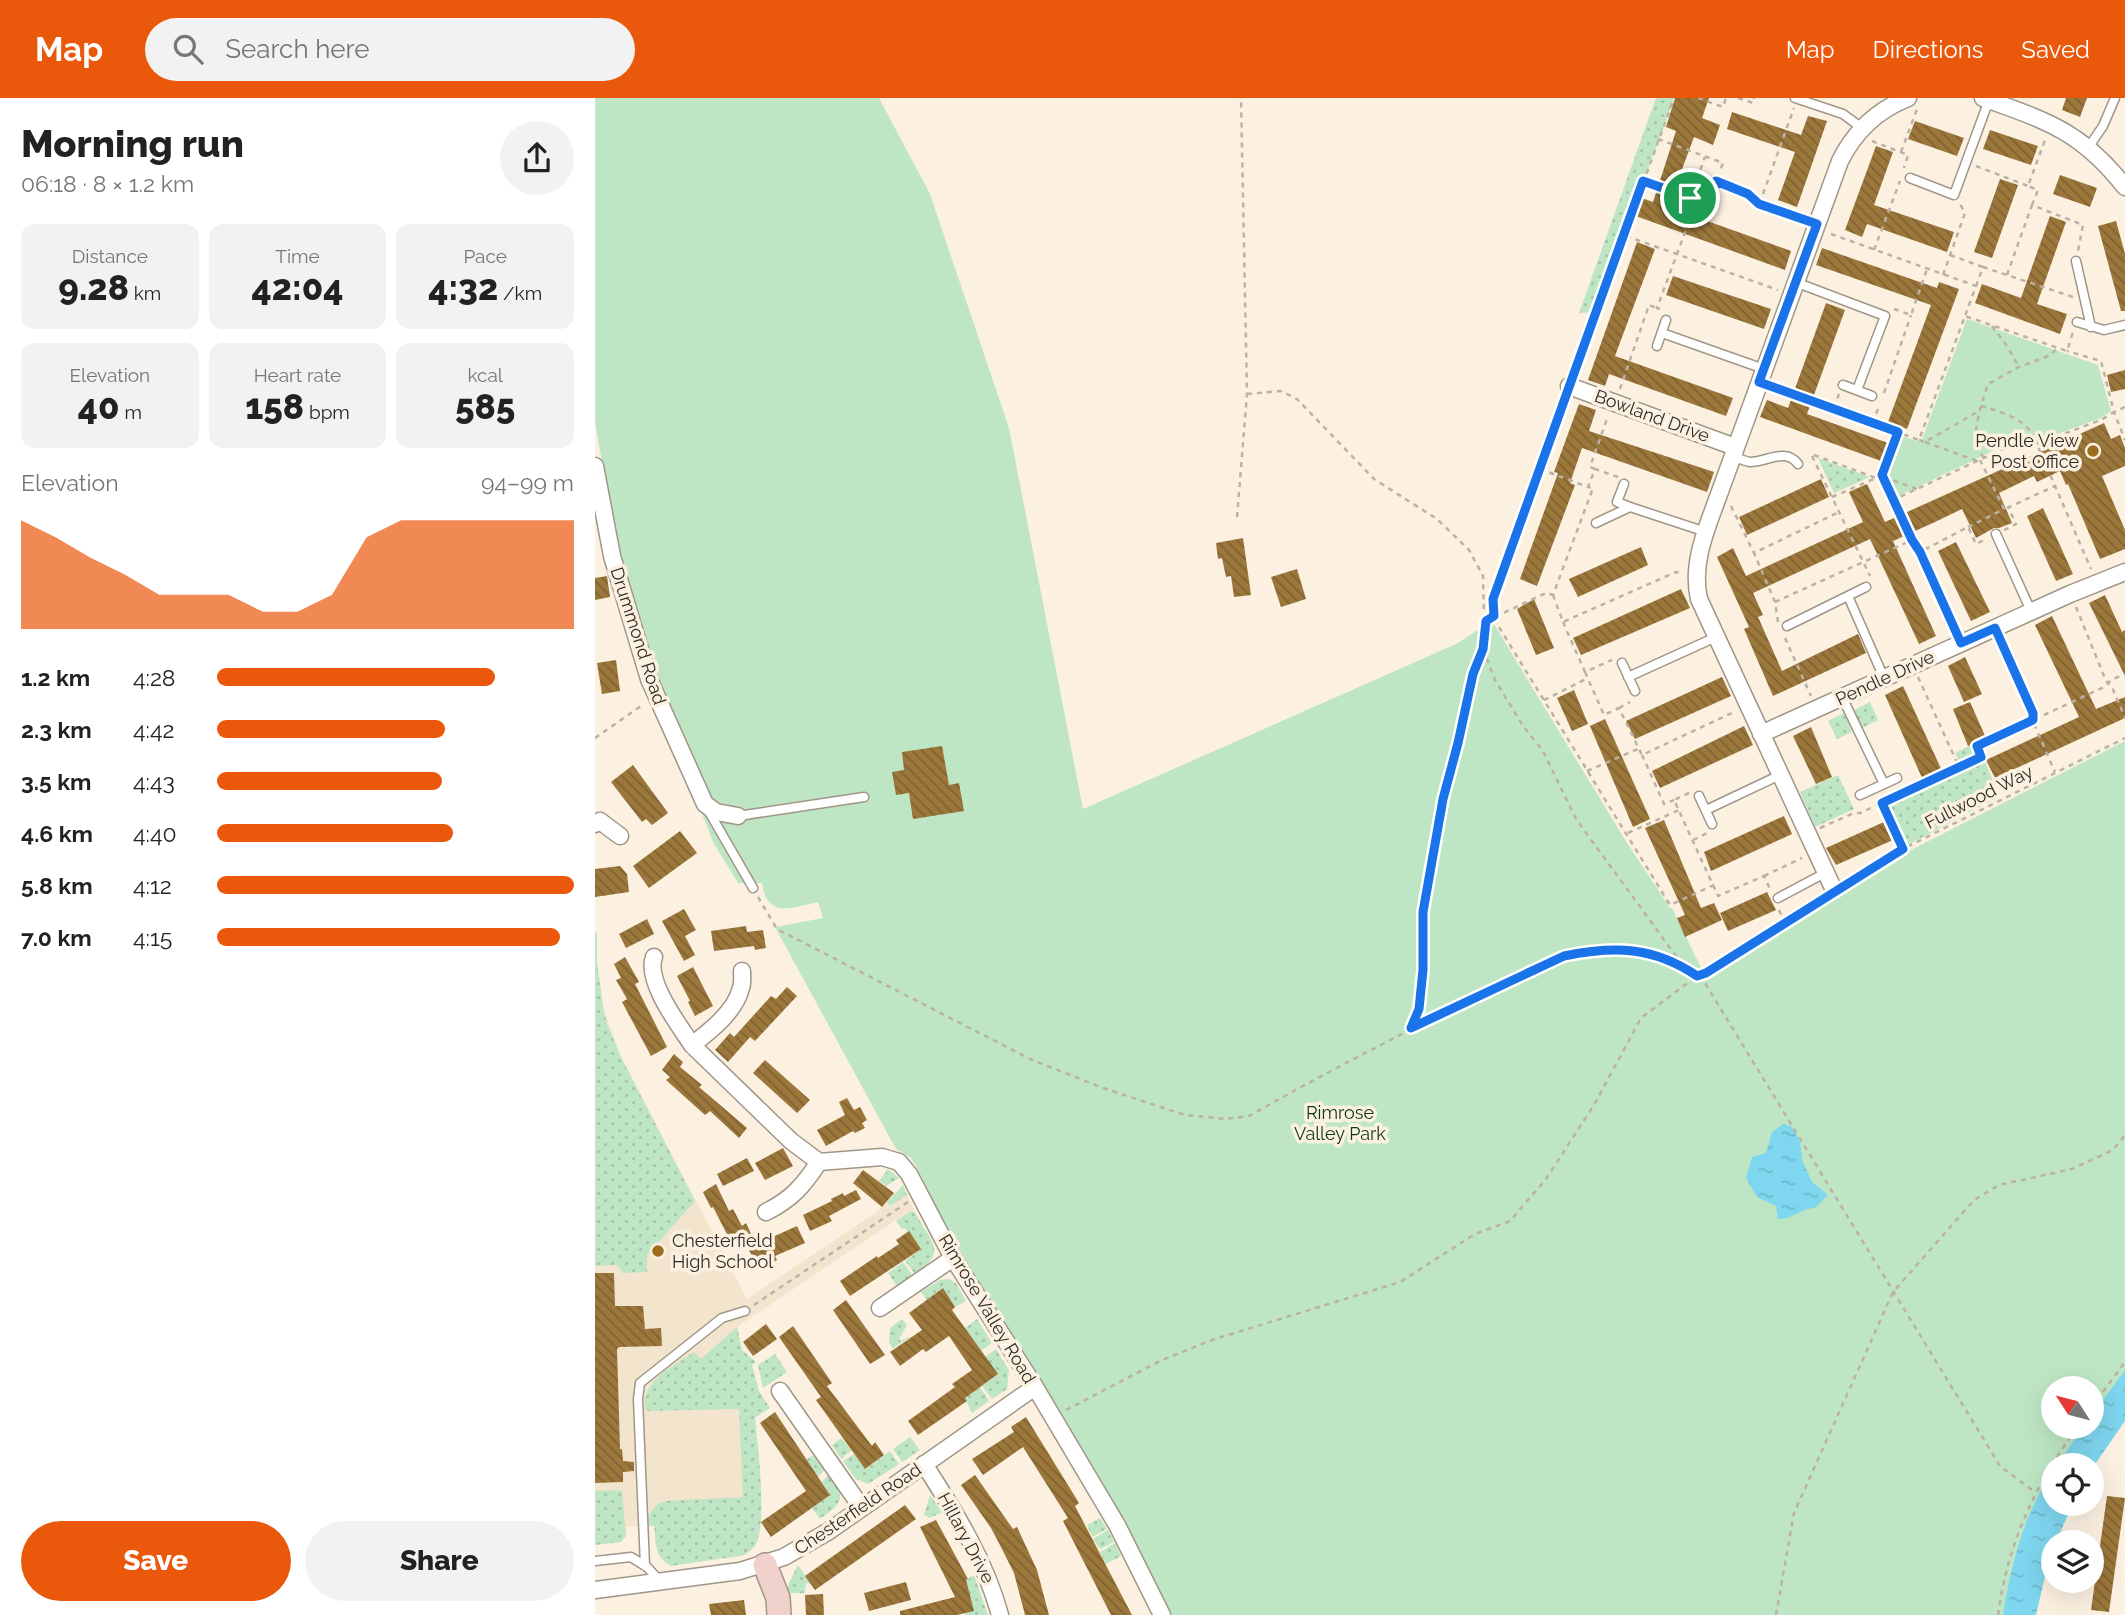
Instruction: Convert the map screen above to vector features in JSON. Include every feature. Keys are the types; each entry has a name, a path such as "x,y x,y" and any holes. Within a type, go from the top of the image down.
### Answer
{"street":[{"path":"1986,99 2051,123 2088,148 2125,187"},
{"path":"1834,891 1699,599 1696,576 1706,532 1718,497 1840,161 1858,132 1891,105 1913,102"},
{"name":"Bowland Drive","path":"1569,386 1734,451"},
{"name":"Drummond Road","path":"595,466 612,556 649,678 705,804"},
{"path":"595,559 612,556"},
{"name":"Pendle Drive","path":"1761,734 2070,593 2125,572"},
{"path":"705,804 716,812 738,816"},
{"path":"595,824 600,821 620,836"},
{"path":"654,957 651,964 653,979 692,1045 791,1141 819,1162 795,1194 785,1203 766,1212"},
{"path":"692,1045 712,1030 732,1007 741,989 742,971"},
{"name":"Rimrose Valley Road","path":"819,1162 882,1157 891,1158 905,1167 953,1258 1035,1387 1117,1525 1162,1615"},
{"path":"880,1308 953,1258"},
{"name":"Chesterfield Road","path":"595,1590 765,1565 803,1548 1035,1387"},
{"path":"780,1391 862,1508"},
{"name":"Hillary Drive","path":"924,1464 973,1544 994,1591 1000,1615"},
{"path":"765,1565 778,1598 779,1615"}],"lane":[{"path":"1796,98 1843,114 1858,132"},
{"path":"2088,148 2103,126 2115,98"},
{"path":"1910,178 1954,195 1986,99"},
{"path":"1716,181 1748,194 1759,204 1816,226"},
{"path":"2076,261 2091,327"},
{"path":"1793,288 1885,316 1857,390"},
{"path":"1657,346 1667,320"},
{"path":"2077,322 2104,330 2125,325"},
{"path":"1662,333 1762,376"},
{"path":"1843,385 1872,396"},
{"name":"Bowland Drive","path":"1734,451 1749,462 1787,455 1794,457 1798,464"},
{"path":"1624,484 1617,502 1706,532"},
{"path":"1596,523 1630,506"},
{"path":"1996,534 2031,612"},
{"path":"1787,625 1866,587"},
{"path":"1848,596 1884,678"},
{"path":"1995,628 2033,717"},
{"path":"1628,677 1716,637"},
{"path":"1622,663 1635,691"},
{"path":"1842,697 1884,784"},
{"path":"1706,810 1780,775"},
{"path":"1860,795 1897,778"},
{"path":"1699,796 1712,824"},
{"path":"738,816 865,797"},
{"path":"705,804 753,888"},
{"path":"1778,898 1825,873"},
{"path":"645,1566 638,1399 640,1383 722,1318 745,1311"},
{"path":"595,1561 631,1557 645,1566 660,1582"}],"path":[{"path":"1237,517 1247,394 1241,98"},
{"path":"1674,98 1493,599 1494,616 1670,905 1714,885"},
{"path":"1698,98 1723,107 1726,98"},
{"path":"1738,98 1753,103 1754,98"},
{"path":"1759,204 1796,98"},
{"path":"1901,152 1913,102"},
{"path":"2028,186 2051,123"},
{"path":"1858,132 1908,155 1874,250"},
{"path":"1643,181 1708,204 1723,163 1658,139"},
{"path":"1690,198 1705,157"},
{"path":"1966,163 2038,190 2007,275"},
{"path":"1944,275 1965,213 1954,195"},
{"path":"1657,307 1697,201"},
{"path":"2032,205 2083,225 2076,261"},
{"path":"1816,226 1874,250 1976,286"},
{"path":"1624,235 1677,254 1793,288"},
{"path":"1951,255 2086,302"},
{"path":"1919,440 1983,267"},
{"path":"1881,399 1927,269"},
{"path":"1624,484 1625,480 1590,467 1649,305 1669,312 1667,320"},
{"path":"1885,316 1888,307 1911,315"},
{"path":"1965,316 2101,361 2114,412 2125,439"},
{"path":"2067,351 2077,322"},
{"path":"1990,324 2019,367"},
{"path":"2004,509 1977,451 1979,411 1988,384 2019,367 2051,355 2057,348"},
{"path":"1762,376 1898,432 1981,460"},
{"path":"1247,394 1281,391 1297,399 1374,479 1437,519 1469,550 1483,576 1486,621 1483,649 1473,674 1443,799 1423,912 1423,970 1419,1009 1411,1028"},
{"path":"1981,406 2015,419 2033,435 2096,582"},
{"path":"2037,443 2101,421 2125,407"},
{"path":"1925,442 1979,411"},
{"path":"1898,432 1883,476 1961,643"},
{"path":"1893,500 2033,435"},
{"path":"1798,464 1812,456 1876,478"},
{"path":"1812,456 1873,583 1866,587"},
{"path":"1540,469 1593,488 1553,596 1604,715 1619,708 1664,804 1696,790 1699,796"},
{"path":"1588,487 1595,469"},
{"path":"1832,497 1883,476 1917,489"},
{"path":"1920,552 2055,485"},
{"path":"1718,497 1728,501 1755,553 1775,602 1776,616 1817,709"},
{"path":"1968,527 1976,544 2016,524 2008,507"},
{"path":"1755,553 1839,512"},
{"path":"1775,602 1912,540"},
{"path":"1563,622 1676,572 1696,576"},
{"path":"1486,621 1546,593 1553,596"},
{"path":"2070,593 2125,718"},
{"path":"1483,649 1495,680 1523,726 1543,751 1576,819 1684,967"},
{"path":"1585,672 1619,657 1622,663"},
{"path":"1913,665 1959,767"},
{"path":"1807,834 1981,757 1977,746 2033,717 2104,687 2125,674"},
{"path":"1543,700 1588,678"},
{"path":"595,738 657,698"},
{"path":"1642,755 1747,706"},
{"path":"2033,717 2055,772"},
{"name":"Fullwood Way","path":"1052,1416 1160,1361 1199,1345 1400,1282 1475,1234 1510,1221 1546,1180 1594,1105 1641,1018 1698,975 1706,973 1903,849 2125,738"},
{"path":"1587,771 1638,749"},
{"path":"1674,800 1718,896 1815,852"},
{"path":"1882,803 1903,849"},
{"path":"1626,834 1679,810"},
{"path":"1763,876 1785,923"},
{"path":"753,888 777,929 1030,1059 1104,1088 1185,1115 1226,1119 1249,1116 1411,1028 1564,956 1608,949 1629,949 1684,967 1698,975 2000,1466 2035,1492"},
{"path":"1776,1615 1794,1513 1893,1292 1974,1200 1999,1185 2072,1169 2113,1150 2125,1135"},
{"path":"745,1311 921,1193"},
{"path":"2104,1390 2125,1362"},
{"path":"1998,1615 2008,1562 2035,1492 2069,1439"}],"shaded area":[{"name":"Chesterfield High School","path":"595,931 603,1007 621,1057 747,1299 877,1212 887,1202 890,1206 907,1195 917,1216 914,1212 908,1212 737,1327 755,1418 760,1516 756,1545 738,1557 667,1564 658,1555 654,1525 626,1527 626,1536 621,1542 595,1545"}],"green space":[{"name":"Rimrose Valley Park","path":"595,98 879,98 930,194 1009,428 1083,809 1456,644 1492,621 1622,835 1672,908 1706,978 1907,852 2125,741 2125,1397 2104,1426 2104,1376 2041,1376 2041,1439 2095,1439 2085,1453 2041,1453 2041,1516 2049,1516 2045,1530 2041,1530 2041,1543 2019,1615 1169,1615 943,1222 916,1166 911,1158 896,1149 775,927 823,918 818,902 791,908 775,907 765,895 762,883 738,883 713,842 657,698 615,537 595,422"},
{"path":"1656,98 1674,98 1596,312 1579,313"},
{"path":"1967,319 2098,365 2111,411 2101,418 2039,441 2027,435 1894,498 1884,475 1898,435 1921,442"},
{"path":"1818,458 1870,477 1834,493"},
{"path":"1870,702 1878,720 1862,728 1854,710"},
{"path":"1844,713 1852,732 1837,739 1828,721"},
{"path":"1971,745 1976,756 1960,763 1955,753"},
{"path":"1984,758 1999,797 1906,846 1886,802"},
{"path":"1838,775 1854,809 1815,827 1800,792"},
{"path":"595,931 607,1024 621,1057 695,1201 647,1255 647,1272 622,1273 615,1265 595,1266"},
{"path":"888,1169 899,1178 886,1186 879,1181"},
{"path":"903,1185 907,1195 890,1206 887,1202"},
{"path":"909,1212 914,1212 917,1216 934,1247 931,1259 915,1274 905,1261 921,1249 896,1221"},
{"path":"903,1262 912,1275 897,1286 888,1273"},
{"path":"949,1279 956,1283 966,1301 955,1307 943,1288 927,1300 921,1292 940,1280"},
{"path":"902,1319 907,1325 899,1339 901,1341 909,1338 893,1348 889,1343 890,1328"},
{"path":"977,1319 992,1343 981,1351 965,1328"},
{"path":"737,1327 742,1350 756,1362 752,1365 759,1391 770,1408 755,1418 761,1496 758,1539 753,1548 744,1555 671,1566 659,1554 654,1526 649,1526 648,1515 658,1504 666,1501 743,1497 739,1409 648,1411 645,1408 645,1398 654,1382 669,1368 694,1352 701,1359"},
{"path":"996,1349 1009,1370 1007,1389 992,1399 982,1386 998,1374 985,1357"},
{"path":"775,1354 787,1372 763,1388 758,1365"},
{"path":"980,1387 989,1401 972,1413 965,1398"},
{"path":"910,1437 920,1450 902,1462 893,1449"},
{"path":"841,1438 852,1450 841,1459 832,1445"},
{"path":"890,1451 899,1464 868,1484 856,1479 843,1461 854,1454 866,1469"},
{"path":"815,1454 825,1469 818,1477 807,1461"},
{"path":"828,1475 839,1489 840,1500 820,1519 812,1508 830,1495 822,1482"},
{"path":"622,1490 626,1536 621,1542 595,1545 595,1491"},
{"path":"930,1495 942,1512 930,1518 924,1515"},
{"path":"1100,1518 1107,1529 1092,1537 1087,1525"},
{"path":"1108,1530 1114,1542 1100,1549 1093,1539"},
{"path":"1115,1543 1121,1556 1106,1564 1100,1552"},
{"path":"798,1565 811,1584 806,1583 805,1593 789,1593 787,1587"},
{"path":"974,1575 988,1615 965,1615 965,1581"}],"water":[{"path":"1783,1124 1791,1126 1800,1141 1802,1160 1812,1182 1828,1195 1815,1208 1778,1219 1776,1206 1757,1197 1746,1178 1752,1157 1766,1153 1772,1132"},
{"path":"2125,1370 2125,1421 2103,1453 2065,1453 2075,1439 2104,1439 2104,1398"},
{"path":"2041,1491 2041,1516 2067,1516 2061,1530 2041,1530 2041,1593 2036,1615 2003,1615 2020,1540"}],"building":[{"path":"1675,98 1709,98 1702,118 1720,125 1713,145 1694,137 1668,207 1791,251 1785,270 1633,215 1639,197 1653,202 1676,131 1666,127"},
{"path":"2066,98 2087,98 2080,117 2062,110"},
{"path":"1732,112 1801,135 1808,116 1827,121 1797,207 1778,200 1795,152 1727,129"},
{"path":"1915,121 1964,138 1957,156 1908,139"},
{"path":"1990,130 2038,146 2031,165 1983,149"},
{"path":"1876,146 1893,152 1874,205 1954,232 1947,252 1867,224 1862,237 1845,230"},
{"path":"2060,175 2097,188 2090,207 2053,194"},
{"path":"2000,179 2018,185 1992,258 1974,252"},
{"path":"2050,216 2066,222 2037,304 2067,314 2060,334 1975,303 1982,284 2021,298"},
{"path":"2116,221 2125,254 2125,311 2121,311 2098,226"},
{"path":"1637,242 1655,249 1615,356 1733,398 1726,416 1609,374 1605,386 1588,380"},
{"path":"1822,248 1937,288 1939,282 1959,289 1907,429 1888,422 1931,305 1816,265"},
{"path":"1673,276 1771,309 1764,329 1666,295"},
{"path":"1826,303 1845,310 1807,414 1888,443 1881,461 1760,417 1767,400 1788,408"},
{"path":"2125,370 2125,389 2111,392 2107,375"},
{"path":"1579,404 1596,410 1589,431 1714,472 1707,492 1582,448 1570,483 1575,485 1537,586 1520,579 1558,473 1554,472"},
{"path":"2104,423 2111,439 2120,435 2125,448 2125,466 2102,476 2125,530 2125,549 2100,559 2060,471 2037,482 2034,476 1999,493 2012,523 1994,528 1976,538 1962,509 1893,541 1936,636 1919,644 1870,539 1753,593 1763,615 1758,617 1782,671 1858,634 1866,653 1773,696 1744,629 1749,627 1717,557 1733,548 1746,576 1863,522 1849,492 1867,484 1885,522"},
{"path":"1821,479 1829,497 1747,535 1739,517"},
{"path":"2043,508 2073,574 2056,581 2027,516"},
{"path":"1243,538 1251,595 1234,597 1231,576 1226,577 1222,558 1218,559 1216,543"},
{"path":"1956,542 1990,612 1971,621 1938,551"},
{"path":"1641,547 1648,565 1578,597 1569,579"},
{"path":"1297,569 1306,599 1281,607 1271,577"},
{"path":"607,576 610,597 595,600 595,578"},
{"path":"1681,589 1690,608 1581,655 1573,638"},
{"path":"2105,595 2122,632 2125,630 2125,676 2089,603"},
{"path":"1534,599 1554,648 1536,655 1517,609"},
{"path":"2052,616 2096,709 2125,697 2125,718 1995,778 1986,760 2079,717 2035,625"},
{"path":"1965,657 1982,694 1964,702 1948,666"},
{"path":"616,660 620,691 602,694 597,663"},
{"path":"1722,677 1731,696 1635,739 1626,721"},
{"path":"1903,686 1943,773 1923,780 1885,695"},
{"path":"1574,690 1588,724 1572,731 1557,698"},
{"path":"1970,702 1986,738 1968,746 1953,709"},
{"path":"1605,719 1650,819 1633,827 1590,726"},
{"path":"1744,726 1753,745 1660,788 1652,771"},
{"path":"1811,727 1832,777 1816,784 1793,736"},
{"path":"942,746 949,785 959,783 964,811 913,819 909,793 896,795 892,772 904,770 902,752"},
{"path":"633,765 668,813 652,825 646,819 642,822 611,782"},
{"path":"1784,816 1792,834 1711,871 1704,852"},
{"path":"1664,820 1701,908 1714,903 1722,920 1685,937 1677,918 1685,915 1645,828"},
{"path":"1884,822 1893,840 1836,865 1826,848"},
{"path":"680,831 697,853 649,888 633,866"},
{"path":"620,866 627,874 629,892 595,897 595,869"},
{"path":"1767,892 1776,910 1728,931 1720,913"},
{"path":"684,909 696,930 685,936 695,955 684,961 662,921"},
{"path":"647,919 654,934 626,948 619,934"},
{"path":"746,926 747,932 763,930 766,948 755,950 754,946 714,951 711,931"},
{"path":"625,957 639,982 635,984 667,1047 651,1056 622,1002 627,999 616,980 621,978 614,964"},
{"path":"693,967 713,1006 695,1016 677,976"},
{"path":"787,987 797,996 755,1041 750,1037 728,1062 715,1050 730,1033 734,1037 771,996 776,999"},
{"path":"674,1054 683,1062 680,1067 702,1085 699,1087 747,1128 739,1138 710,1111 705,1115 666,1080 670,1077 662,1070"},
{"path":"765,1060 810,1100 797,1113 753,1073"},
{"path":"847,1098 854,1110 860,1107 867,1120 862,1123 865,1128 855,1133 853,1131 826,1146 817,1130 845,1115 839,1102"},
{"path":"783,1148 793,1166 765,1180 755,1163"},
{"path":"747,1158 754,1171 723,1186 717,1174"},
{"path":"863,1170 894,1193 882,1207 853,1183"},
{"path":"716,1184 729,1211 733,1209 742,1226 746,1223 753,1238 734,1248 703,1192"},
{"path":"856,1190 861,1199 829,1216 832,1221 810,1231 803,1215 843,1193 844,1196"},
{"path":"797,1226 805,1243 775,1256 777,1260 759,1270 748,1248"},
{"path":"909,1231 921,1249 850,1296 840,1281 899,1244 896,1240"},
{"path":"595,1273 614,1273 615,1306 643,1306 645,1329 661,1328 662,1346 617,1349 620,1449 623,1461 634,1462 634,1471 623,1472 623,1482 595,1483"},
{"path":"943,1288 955,1307 952,1310 998,1374 965,1398 967,1401 918,1435 908,1421 955,1387 952,1384 972,1370 949,1336 926,1352 923,1349 900,1366 890,1352 922,1330 909,1313"},
{"path":"846,1300 885,1355 870,1364 833,1310"},
{"path":"766,1324 777,1339 753,1356 743,1342"},
{"path":"793,1326 832,1383 827,1386 872,1446 875,1442 884,1455 865,1469 816,1400 821,1397 779,1337"},
{"path":"775,1412 830,1495 771,1537 761,1522 806,1491 760,1423"},
{"path":"1026,1417 1079,1503 1075,1506 1132,1615 1111,1615 1063,1521 1068,1518 1023,1447 983,1475 972,1459 1014,1432 1011,1427"},
{"path":"975,1475 1013,1529 1017,1527 1037,1570 1049,1615 1025,1615 1014,1573 991,1528 961,1485"},
{"path":"2107,1496 2125,1498 2109,1612 2091,1610 2093,1593 2104,1593 2102,1530"},
{"path":"905,1505 916,1519 815,1590 805,1576"},
{"path":"936,1520 968,1579 966,1580 974,1611 957,1615 900,1615 900,1611 955,1597 920,1527"},
{"path":"906,1582 911,1600 869,1611 864,1593"},
{"path":"823,1594 824,1615 806,1615 805,1595"},
{"path":"744,1600 746,1615 711,1615 709,1604"}],"place":[{"name":"Pendle View Post Office","path":"2093,451"},
{"name":"Chesterfield High School","path":"658,1251"}],"route":[{"path":"1643,181 1690,198 1708,204 1716,181 1748,194 1759,204 1817,224 1759,382 1898,432 1882,475 1912,540 1961,643 1995,628 2033,713 2033,720 1977,746 1981,757 1882,803 1903,849 1706,973 1697,976 1684,967 1659,957 1629,949 1608,949 1564,956 1411,1028 1419,1009 1423,970 1423,912 1443,799 1473,674 1483,649 1486,621 1494,616 1493,599 1643,181"}]}
